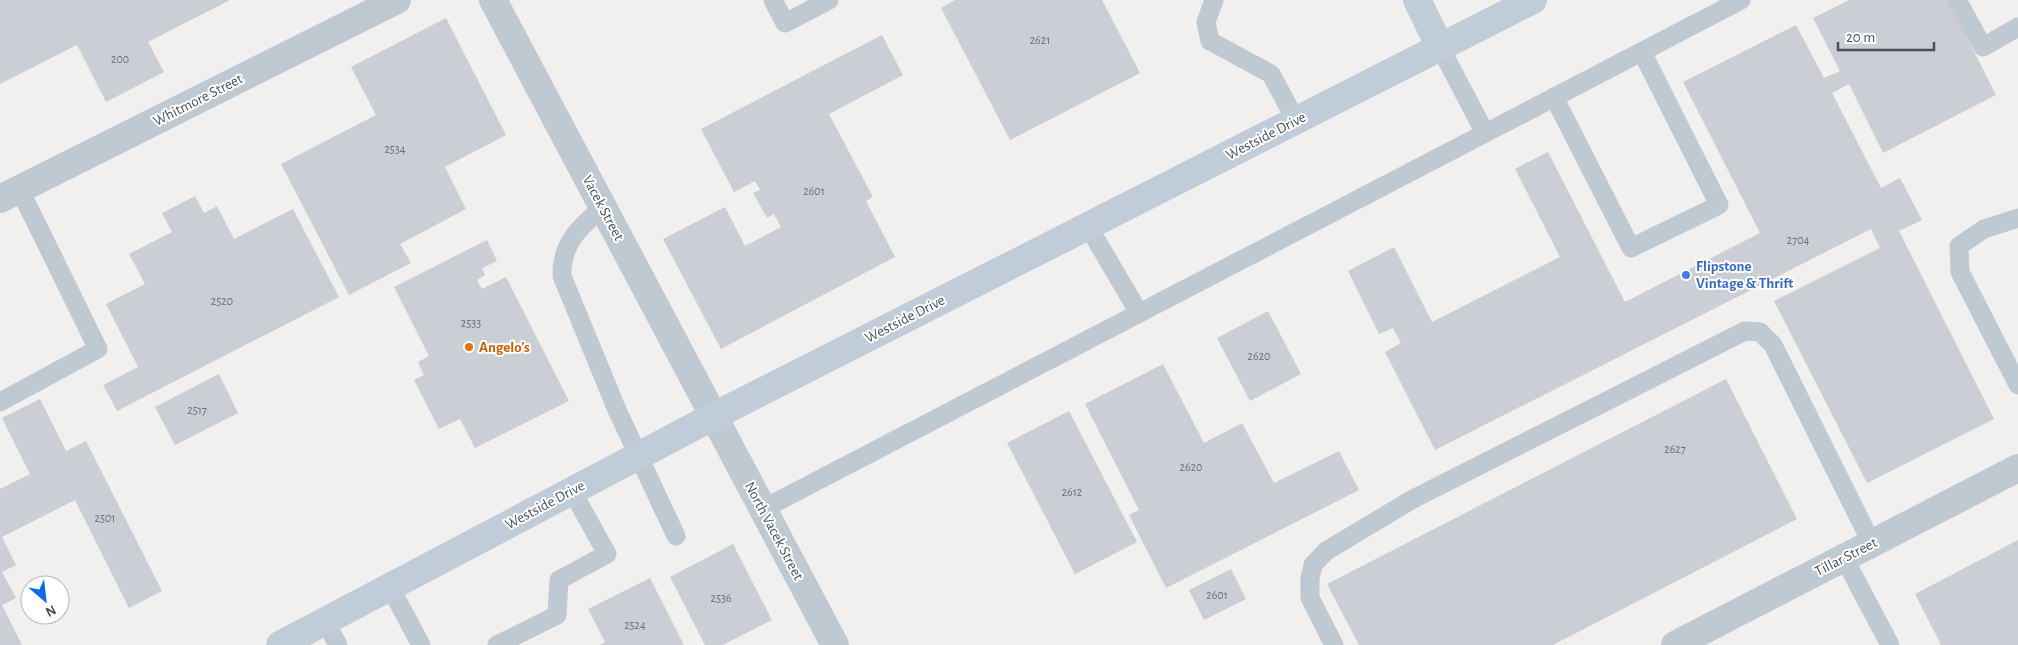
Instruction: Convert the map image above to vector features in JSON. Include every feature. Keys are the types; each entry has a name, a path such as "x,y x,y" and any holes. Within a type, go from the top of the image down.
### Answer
{"main road":[{"path":"1417,0 1440,47"},
{"name":"Westside Drive","path":"280,645 714,416 1533,0"}],"street":[{"name":"Whitmore Street","path":"10,194 397,0"},
{"name":"Vacek Street","path":"493,0 714,416"},
{"name":"North Vacek Street","path":"714,416 835,645"},
{"name":"Tillar Street","path":"1675,645 2018,468"}],"lane":[{"path":"773,0 785,23 829,0"},
{"path":"1214,0 1206,22 1210,40 1271,74 1296,121"},
{"path":"763,509 1741,0"},
{"path":"1957,0 1983,47 2018,27"},
{"path":"1440,47 1485,133"},
{"path":"1554,97 1632,248 1718,205 1642,52"},
{"path":"0,402 98,349 10,194"},
{"path":"603,208 580,228 571,242 562,260 562,276 617,410 676,536"},
{"path":"2018,218 1984,229 1959,246 1960,272 2018,385"},
{"path":"1088,226 1139,313"},
{"path":"1334,645 1310,598 1310,578 1313,565 1326,551 1413,499 1745,331 1760,332 1773,345 1872,544"},
{"path":"496,645 557,614 559,580 607,554 572,491"},
{"path":"1844,558 1890,645"},
{"path":"390,587 421,645"},
{"path":"325,621 338,645"}],"building":[{"path":"0,0 230,0 148,42 164,72 106,102 77,45 0,84"},
{"path":"955,0 1102,0 1140,73 1010,140 941,8"},
{"path":"1849,0 1948,0 1996,95 1883,153 1849,84 1832,93 1881,188 1900,178 1922,220 1899,231 1994,419 1867,483 1774,301 1880,248 1871,229 1435,450 1385,352 1401,343 1393,328 1379,334 1348,271 1394,247 1432,322 1560,257 1515,169 1548,152 1625,302 1760,233 1683,82 1796,25 1824,78 1840,71 1813,18"},
{"path":"446,18 506,135 445,167 466,209 400,244 411,263 349,295 281,164 376,115 351,67"},
{"path":"882,35 903,75 829,114 873,197 866,201 895,257 721,349 663,239 725,207 745,246 781,227 774,214 767,218 753,193 760,190 755,181 734,192 701,129"},
{"path":"195,196 204,213 217,206 234,239 293,209 339,297 117,411 103,385 138,367 106,304 145,284 129,254 172,232 162,213"},
{"path":"487,240 497,261 482,268 485,275 477,280 482,289 506,277 569,401 475,448 460,419 439,429 414,380 424,375 418,362 429,356 394,287"},
{"path":"1268,311 1301,374 1250,401 1217,338"},
{"path":"1163,364 1204,443 1242,423 1274,483 1339,451 1359,490 1166,588 1129,515 1139,510 1085,404"},
{"path":"219,374 238,413 175,445 155,407"},
{"path":"1726,379 1797,519 1553,645 1359,645 1327,584"},
{"path":"40,399 66,451 86,441 162,591 129,608 75,500 2,537 16,565 2,572 16,598 2,605 22,645 0,645 0,489 30,474 2,418"},
{"path":"1069,411 1137,542 1075,574 1007,443"},
{"path":"2018,540 2018,645 1941,645 1915,594"},
{"path":"733,544 772,620 723,645 705,645 670,577"},
{"path":"1231,569 1246,599 1204,620 1189,590"},
{"path":"650,578 684,645 599,645 605,642 588,609"}],"place":[{"name":"Flipstone Vintage & Thrift","path":"1686,275"},
{"name":"Angelo's","path":"469,347"}]}
